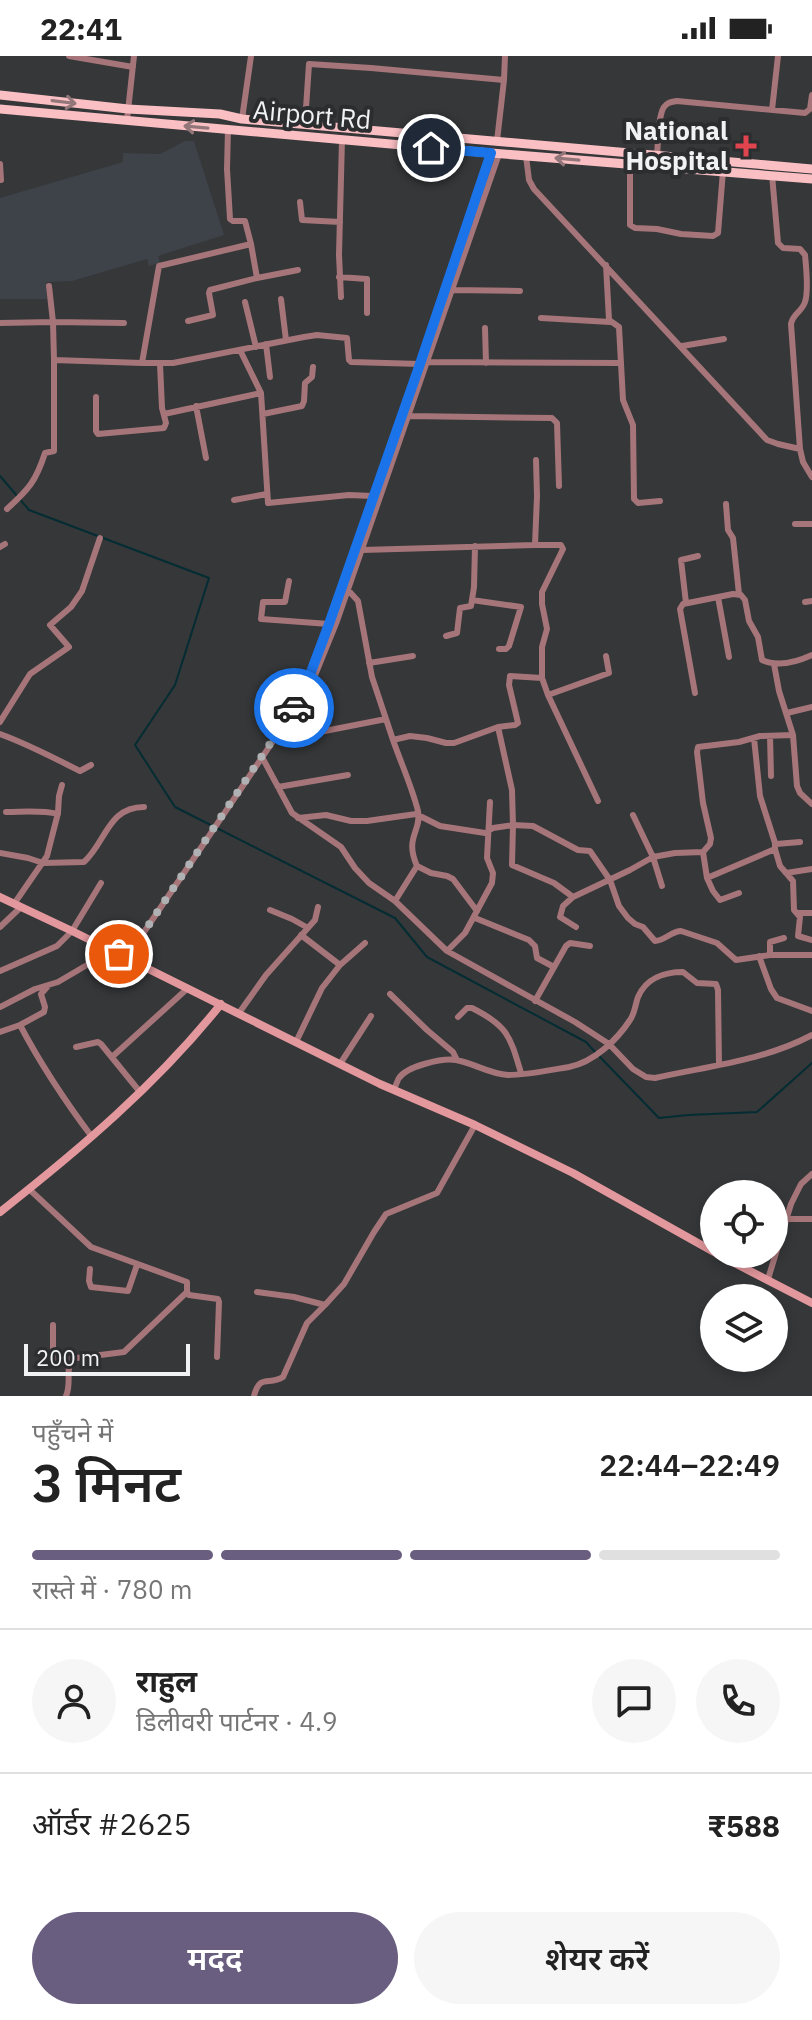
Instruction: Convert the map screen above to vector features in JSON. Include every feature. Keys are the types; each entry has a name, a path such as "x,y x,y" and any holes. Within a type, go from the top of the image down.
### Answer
{"main road":[{"path":"0,95 812,169"},
{"name":"Airport Rd","path":"0,109 812,179"}],"street":[{"path":"69,56 133,67"},
{"path":"127,120 134,56"},
{"path":"242,119 251,56"},
{"path":"305,123 311,56"},
{"path":"497,141 505,56"},
{"path":"772,110 778,56"},
{"path":"309,64 504,80"},
{"path":"657,156 662,113 669,103 677,101 807,113 812,95"},
{"path":"228,129 230,219 245,221 257,278"},
{"path":"341,297 342,139"},
{"path":"307,689 373,496 451,290 495,153"},
{"path":"119,954 140,938 317,673 352,593 362,550 495,153"},
{"path":"526,156 529,180 534,189 767,440 800,449"},
{"path":"0,164 1,180"},
{"path":"630,164 630,225 681,234 713,236 718,233 723,171"},
{"path":"772,175 778,243 781,247 808,252 806,300 791,324 800,449 812,477"},
{"path":"300,202 302,220 340,222"},
{"path":"142,363 159,266 251,244"},
{"path":"606,265 610,322"},
{"path":"188,321 213,315 210,290 298,270"},
{"path":"339,277 367,279 367,313"},
{"path":"7,509 29,488 45,453 54,451 53,322 49,286"},
{"path":"451,290 520,291"},
{"path":"281,299 286,340"},
{"path":"245,302 256,347"},
{"path":"541,318 610,322 619,327 623,403 633,425 634,499 638,503 660,501"},
{"path":"0,323 124,323"},
{"path":"485,328 486,363"},
{"path":"54,360 160,364 317,335 345,336 351,362 620,363"},
{"path":"682,346 724,339"},
{"path":"266,344 270,377"},
{"path":"240,350 261,393 268,501 271,504 349,495 373,496"},
{"path":"96,397 98,434 162,429 166,426 160,364"},
{"path":"263,414 302,406 305,383 312,377 313,367"},
{"path":"164,414 261,393"},
{"path":"196,406 206,458"},
{"path":"409,416 552,418 557,423 559,486"},
{"path":"535,545 536,460"},
{"path":"234,500 267,494"},
{"path":"726,504 739,594 745,600 749,621 758,637 761,658 774,664 793,662 812,655"},
{"path":"795,524 812,524"},
{"path":"0,722 30,674 69,647 50,625 71,607 82,591 100,538"},
{"path":"362,550 561,545 563,549 557,565 542,592 547,629 542,653 542,678 598,801"},
{"path":"446,636 457,633 460,608 470,606 472,600 475,546"},
{"path":"686,603 681,560 698,556"},
{"path":"289,581 285,602 263,602 261,619 329,624"},
{"path":"352,593 358,604 369,663 419,815 411,845 417,866 453,879 476,914 529,940 535,946 537,958 554,967"},
{"path":"695,693 681,606 739,594"},
{"path":"718,597 729,657"},
{"path":"472,600 521,607 509,646 499,649"},
{"path":"369,663 413,656"},
{"path":"548,695 609,673 606,656"},
{"path":"774,664 793,735 797,786 812,804"},
{"path":"393,740 410,736 454,743 518,723 509,685 510,676 542,678"},
{"path":"787,713 812,707"},
{"path":"274,738 289,738 386,719"},
{"path":"498,727 512,790 513,866 554,883 573,897"},
{"path":"0,734 80,771 91,765"},
{"path":"576,927 560,917 566,902 573,897 653,857 703,852 710,844 698,747 793,735"},
{"path":"770,736 771,776"},
{"path":"754,738 760,796 780,866 793,881 794,910 800,917 798,936 812,940"},
{"path":"262,757 298,818 341,847 369,883 395,901 447,951 575,1022 646,1077 655,1078 759,1056 812,1035"},
{"path":"278,787 348,775"},
{"path":"0,927 18,906 48,852 62,785"},
{"path":"447,951 458,941 476,914 493,880 487,860 490,802"},
{"path":"0,853 43,863 80,863 86,861 119,814 144,807"},
{"path":"6,812 58,814"},
{"path":"298,818 326,815 360,822 419,815 440,826 488,832 495,827 533,826 578,850 590,851 610,880 619,906 655,941 681,931 717,943 735,960 770,955 812,955"},
{"path":"633,815 653,857 662,886"},
{"path":"707,878 775,846 800,842"},
{"path":"703,852 707,878 720,900 739,893"},
{"path":"395,901 417,866"},
{"path":"786,873 812,869"},
{"path":"0,971 54,948 72,931 101,883"},
{"path":"0,897 380,1084 475,1125 573,1173 700,1244"},
{"path":"239,1013 266,975 315,920 318,907"},
{"path":"270,910 308,928"},
{"path":"797,913 812,913"},
{"path":"301,935 340,965"},
{"path":"140,938 141,966"},
{"path":"770,955 770,942 784,938"},
{"path":"296,1042 322,988 340,965 365,943"},
{"path":"535,1001 568,944 590,946"},
{"path":"0,1007 35,989 48,986 92,962 108,949"},
{"path":"759,956 777,998 812,1011"},
{"path":"394,1089 399,1078 438,1061 457,1060 493,1073 511,1075 588,1061 630,1021 646,985 664,973 681,971 697,983 714,983 717,986 719,1065"},
{"path":"0,1032 44,1012 41,994 48,986"},
{"path":"112,1057 188,988"},
{"path":"390,994 453,1052 457,1060"},
{"path":"0,1212 92,1137 140,1092 221,1004"},
{"path":"458,1017 467,1008 472,1008 500,1025 510,1040 521,1073"},
{"path":"340,1064 371,1016"},
{"path":"20,1025 49,1078 92,1137"},
{"path":"76,1047 98,1042 140,1092"},
{"path":"254,1396 260,1383 283,1377 307,1323 344,1284 386,1214 437,1193 475,1125"},
{"path":"811,1175 797,1190 788,1219 812,1219"},
{"path":"29,1189 91,1247 187,1282 187,1292 127,1350 118,1353 55,1361 52,1359 53,1325"},
{"path":"90,1269 91,1287 128,1291 137,1265"},
{"path":"746,1268 812,1303"},
{"path":"768,1279 772,1268"},
{"path":"187,1292 189,1295 219,1300 217,1357"},
{"path":"257,1292 325,1305"},
{"path":"66,1396 70,1388 68,1367 72,1359"}],"shaded area":[{"path":"185,141 194,141 224,235 158,256 160,263 149,266 147,259 72,281 46,282 47,299 0,299 0,198 123,162 123,153 160,154"}],"waterway":[{"path":"0,476 29,510 209,578 175,685 135,745 175,807 395,918 427,957 586,1042 595,1052"},
{"path":"600,1057 659,1118 757,1112 812,1063"}],"way so far":[{"path":"119,954 140,938 294,708"}],"place":[{"name":"National Hospital","path":"746,146"}],"route":[{"path":"294,708 307,689 491,153 431,148"}]}
